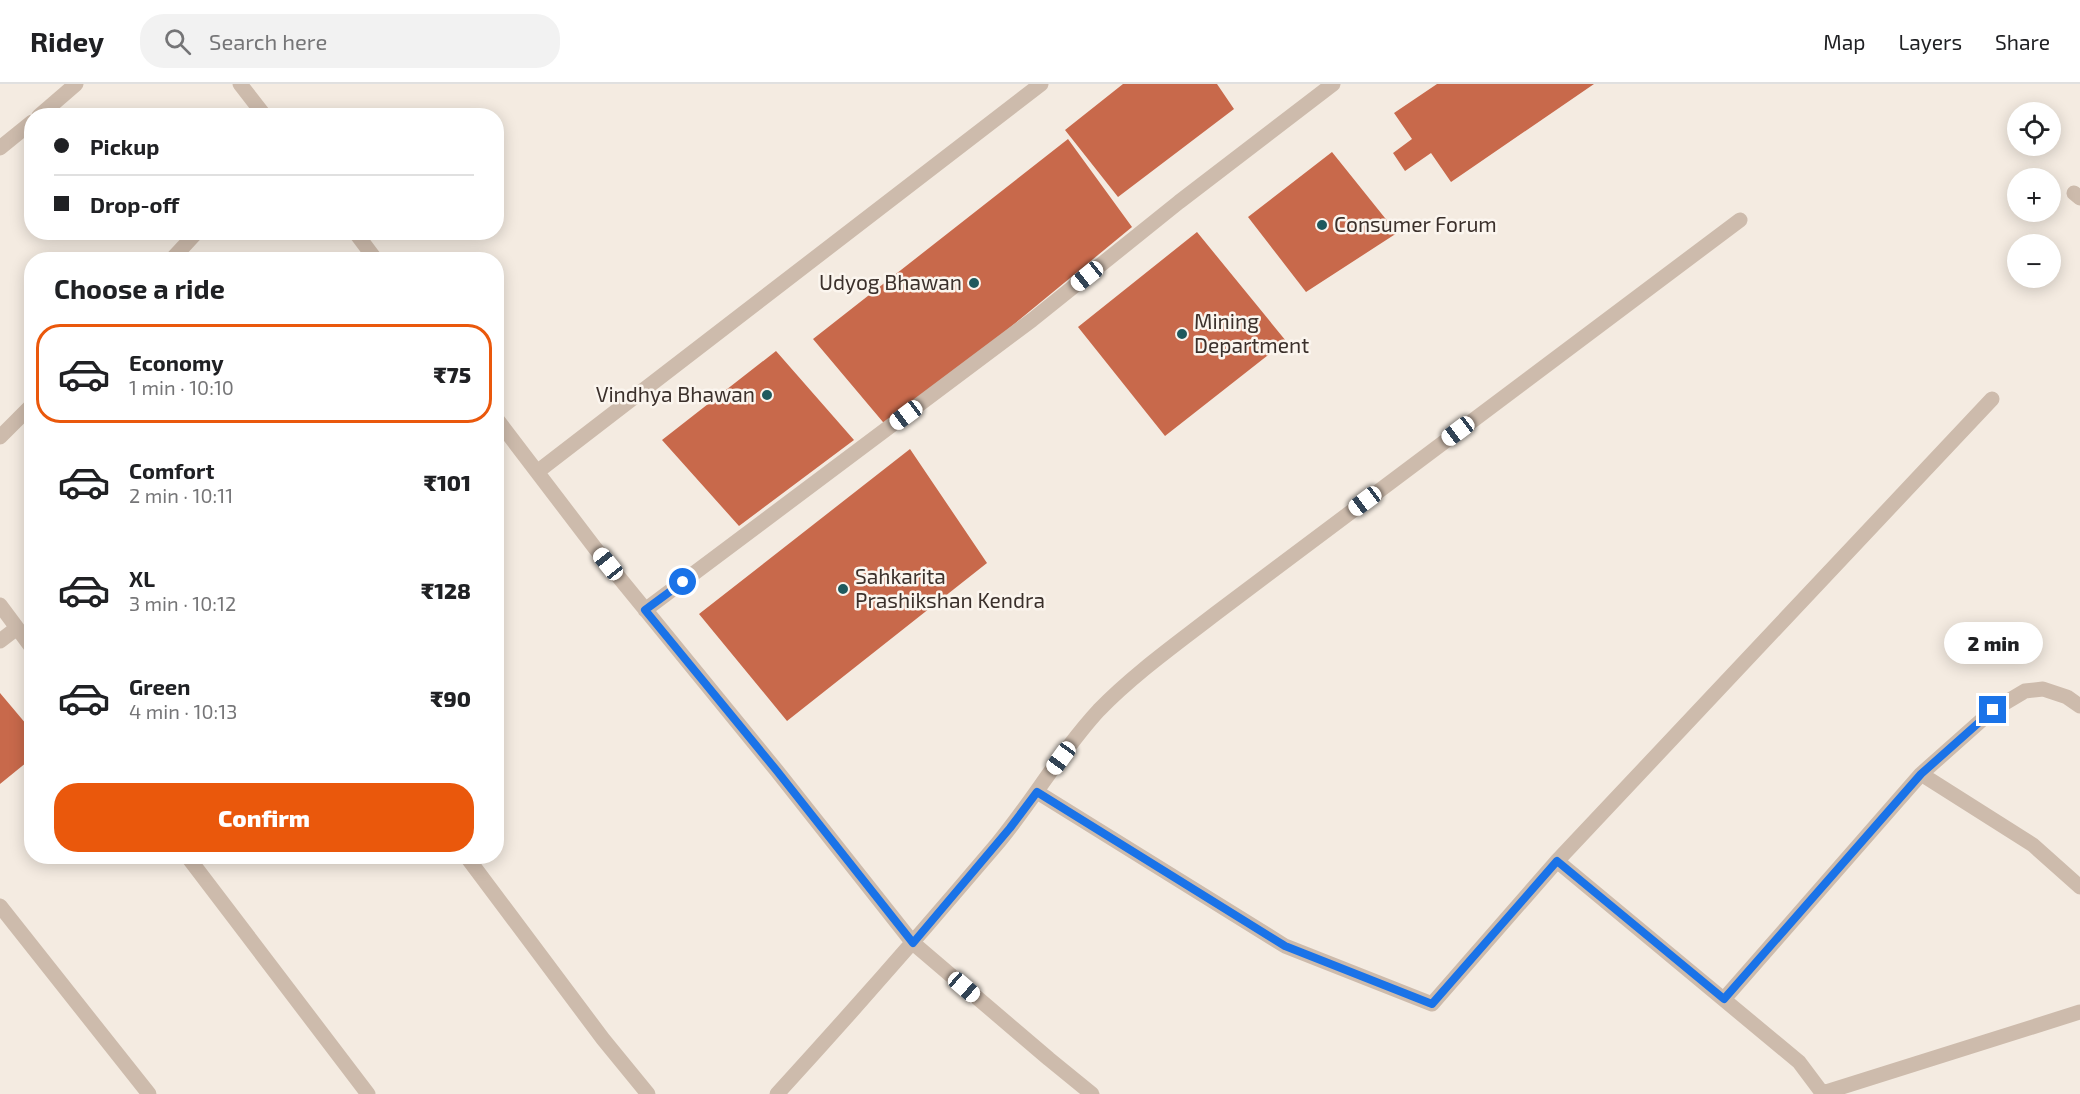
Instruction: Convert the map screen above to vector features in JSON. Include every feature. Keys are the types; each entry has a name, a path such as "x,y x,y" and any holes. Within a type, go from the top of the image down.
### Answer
{"street":[{"path":"48,108 76,84"},
{"path":"240,84 259,108"},
{"path":"537,472 1041,84"},
{"path":"645,610 1032,320 1179,202 1333,84"},
{"path":"0,148 24,128"},
{"path":"777,1094 913,943 1010,828 1098,711 1136,675 1740,220"},
{"path":"178,252 190,240"},
{"path":"1037,792 1285,946 1432,1004 1557,861 1992,399"},
{"path":"0,437 24,413"},
{"path":"504,429 595,548 777,771 913,943 1092,1094"},
{"path":"0,605 24,637"},
{"path":"0,641 17,628"},
{"path":"1724,999 1921,774 1993,710 2025,691 2043,689 2067,698 2080,706"},
{"path":"1921,774 2033,845 2080,887"},
{"path":"1557,861 1799,1062 1823,1094 2080,1012"},
{"path":"193,864 368,1094"},
{"path":"472,864 603,1039 648,1094"},
{"path":"0,906 149,1094"}],"building":[{"path":"1123,84 1217,84 1234,109 1118,197 1065,130"},
{"path":"1437,84 1594,84 1451,182 1431,153 1405,171 1393,153 1412,139 1394,113"},
{"name":"Udyog Bhawan","path":"1068,139 1132,227 888,428 813,339"},
{"name":"Consumer Forum","path":"1332,152 1397,233 1306,292 1248,217"},
{"name":"Mining Department","path":"1197,232 1286,341 1165,436 1078,327"},
{"name":"Vindhya Bhawan","path":"776,351 854,440 739,526 662,440"},
{"name":"Sahkarita Prashikshan Kendra","path":"910,449 987,563 787,721 699,614"},
{"path":"0,693 24,722 24,764 0,784"}],"place":[{"name":"Consumer Forum","path":"1322,225"},
{"name":"Udyog Bhawan","path":"974,283"},
{"name":"Mining Department","path":"1182,334"},
{"name":"Vindhya Bhawan","path":"767,395"},
{"name":"Sahkarita Prashikshan Kendra","path":"843,589"}],"route":[{"path":"683,582 645,610 777,771 913,943 1010,828 1037,792 1285,946 1432,1004 1557,861 1724,999 1921,774 1993,710"}]}
